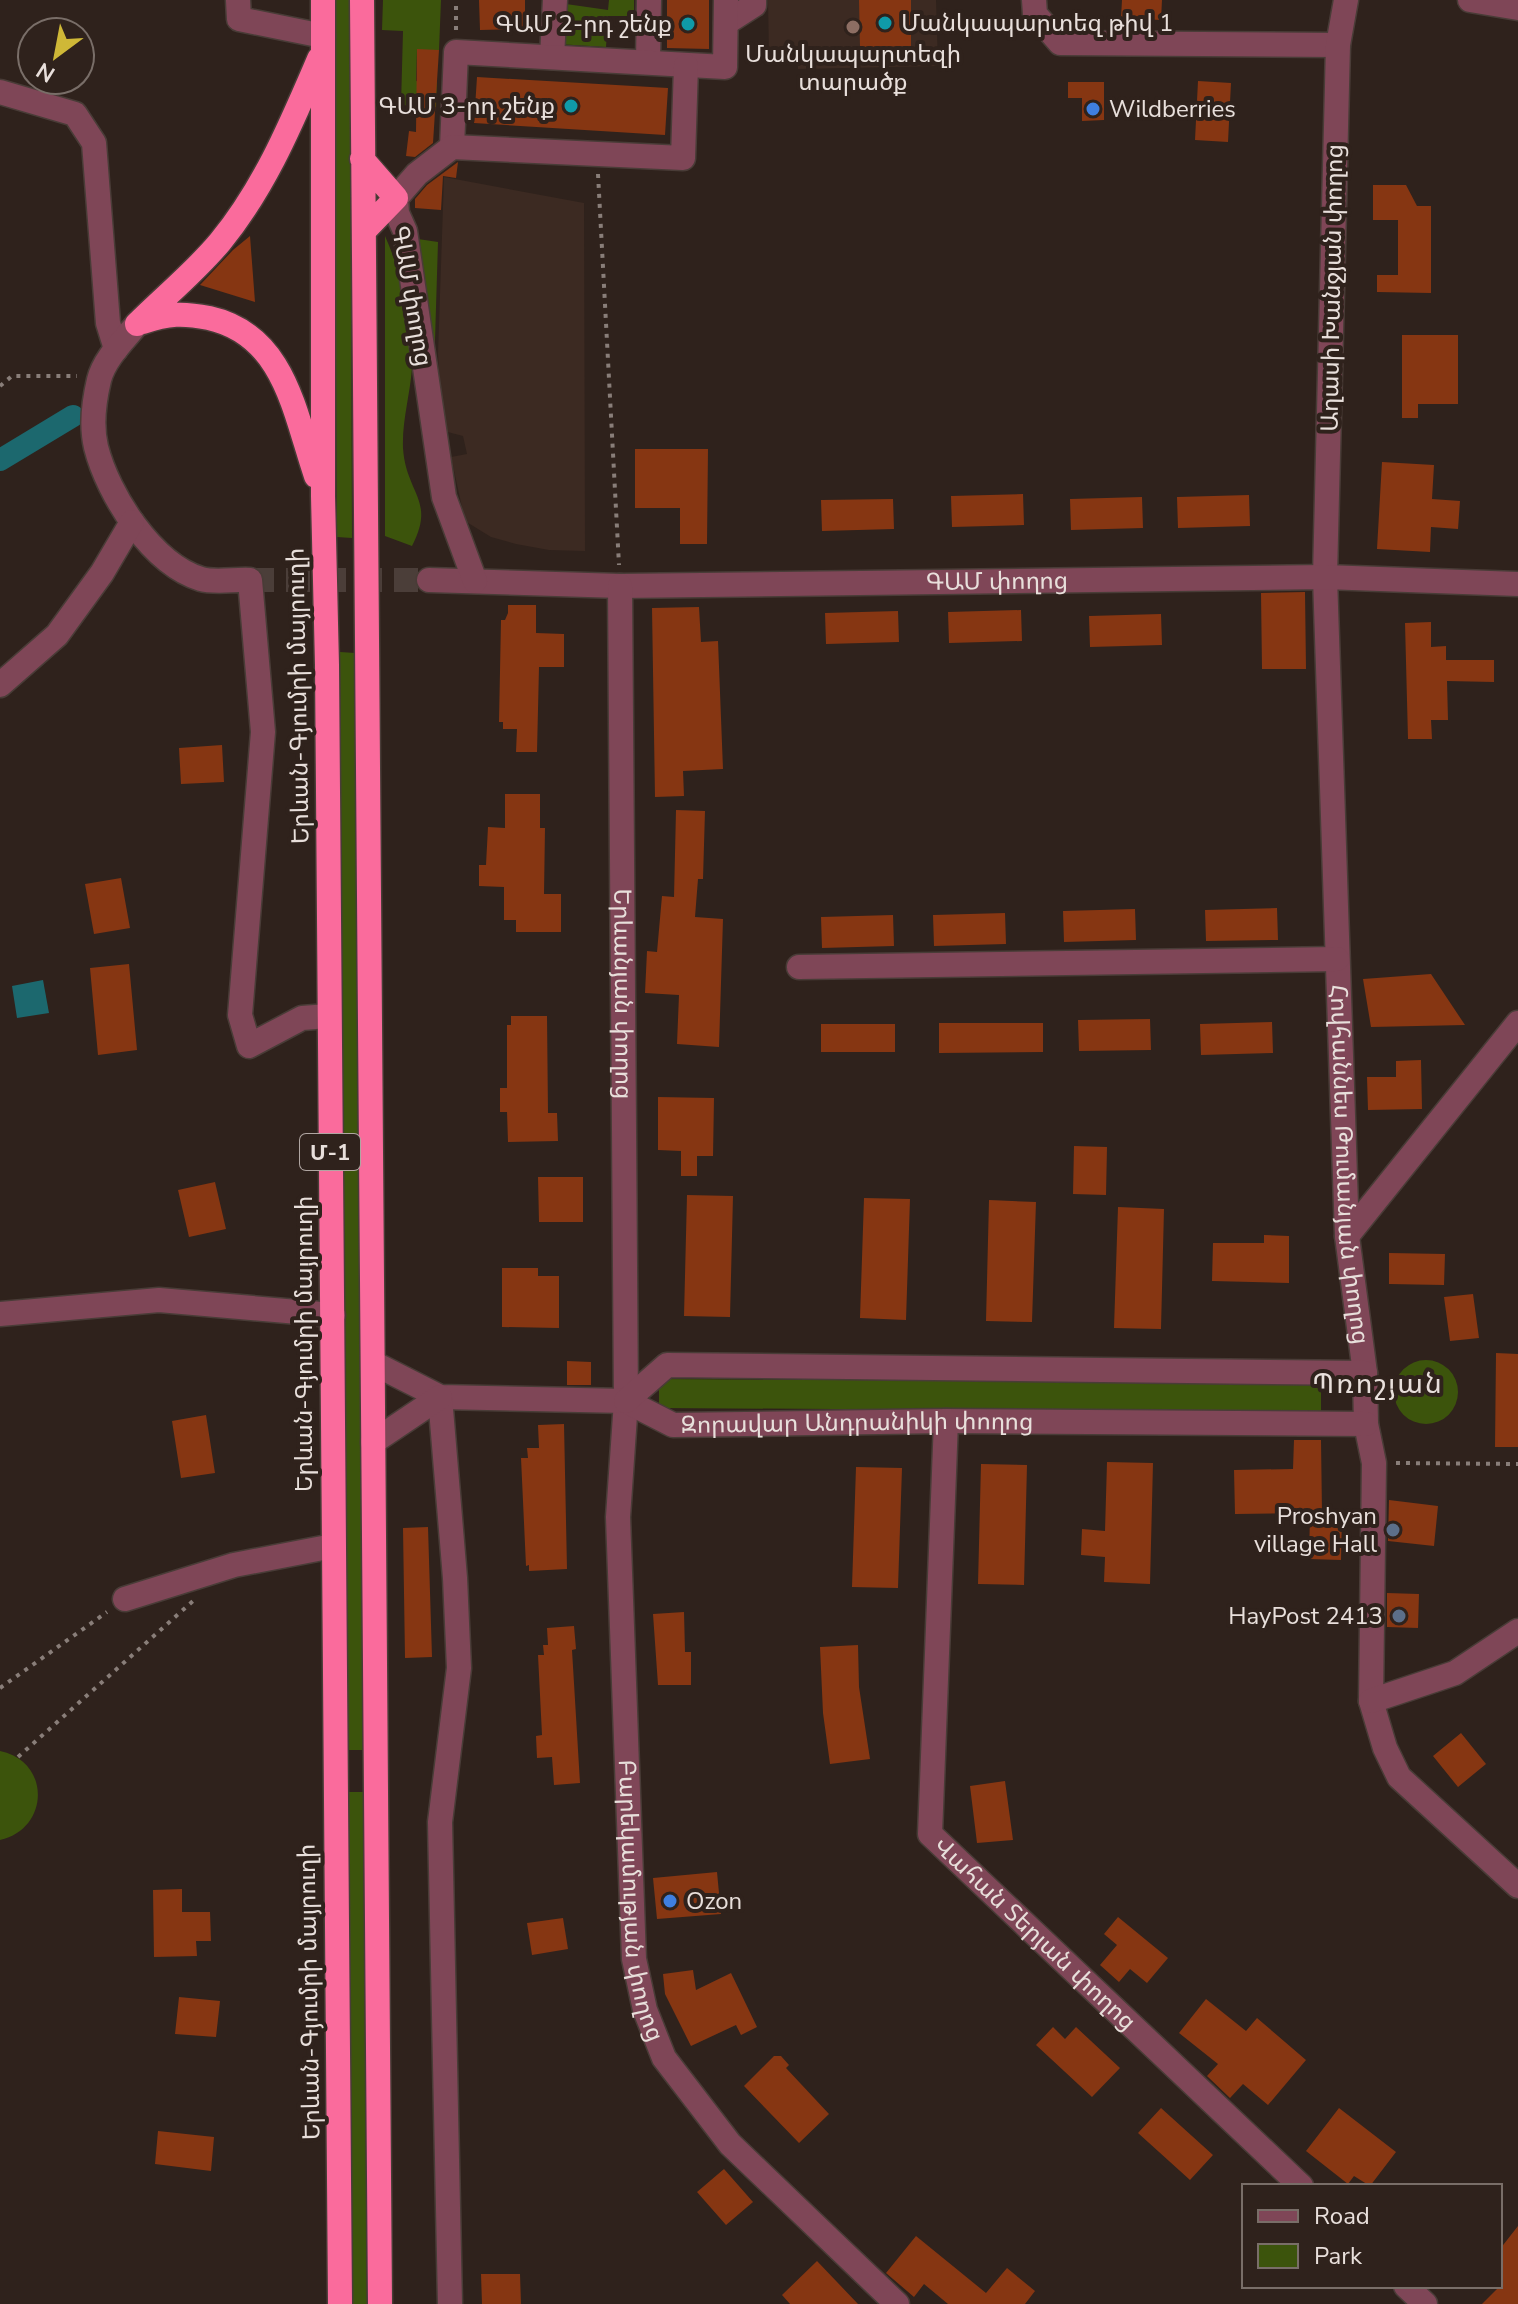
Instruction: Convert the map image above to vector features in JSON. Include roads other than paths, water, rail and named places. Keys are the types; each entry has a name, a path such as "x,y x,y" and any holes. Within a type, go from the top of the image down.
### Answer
{"highway":[{"name":"Երևան-Գյումրի մայրուղի","path":"323,0 323,496 340,2304"},
{"name":"Մ-1","path":"362,0 380,2304"},
{"path":"137,324 218,244 242,213 275,160 323,43"},
{"path":"362,159 396,198 364,231"},
{"path":"137,324 169,313 193,315 231,323 259,341 281,372 323,496"},
{"path":"335,1773 375,1771"}],"street":[{"path":"238,0 239,19 323,43"},
{"path":"552,57 555,0"},
{"path":"648,62 649,0"},
{"path":"452,147 456,52 725,67 726,11 754,5 754,0"},
{"path":"1034,0 1035,14 1060,43 1338,45"},
{"name":"Աղասի Խանջյան փողոց","path":"1325,577 1338,45 1346,0"},
{"path":"1470,0 1518,8"},
{"path":"396,198 417,174 452,147 683,158 686,66"},
{"path":"0,92 75,114 94,143 108,323 116,349"},
{"name":"ԳԱՄ փողոց","path":"396,198 397,213 405,231 444,497 475,581"},
{"path":"137,324 116,349 100,376 94,412 96,446 107,476 132,522 159,554 201,579 250,580 263,732 248,883 247,960 240,1015 249,1046 302,1018 328,1016"},
{"path":"0,685 57,635 102,573 132,522"},
{"name":"ԳԱՄ փողոց","path":"429,580 620,586 1325,577 1518,584"},
{"name":"Հովհաննես Թումանյան փողոց","path":"1325,577 1347,1236 1365,1373 1366,1424 1374,1463 1371,1701 1385,1748 1399,1777 1518,1886"},
{"name":"Երևանյան փողոց","path":"620,586 626,1401"},
{"path":"799,967 1337,959"},
{"path":"1347,1236 1518,1023"},
{"path":"0,1314 159,1300 333,1315"},
{"path":"373,1363 440,1397 626,1401 667,1365 1365,1373"},
{"path":"373,1442 440,1397"},
{"path":"440,1397 459,1668 440,1822 450,2304"},
{"name":"Զորավար Անդրանիկի փողոց","path":"626,1401 673,1425 946,1421 1366,1424"},
{"name":"Բարեկամության փողոց","path":"626,1401 618,1517 634,1959 645,2010 664,2058 730,2144 897,2304"},
{"name":"Վահան Տերյան փողոց","path":"946,1421 930,1834 1299,2184"},
{"path":"125,1599 234,1565 333,1546"},
{"path":"1371,1701 1455,1673 1518,1631"},
{"path":"1408,2288 1425,2304"}],"water":[{"path":"43,980 49,1013 17,1018 12,986"}],"waterway":[{"path":"0,460 73,416"}],"tunnel":[{"path":"250,580 429,580"}],"place":[{"name":"Մանկապարտեզ թիվ 1","path":"885,23"},
{"name":"ԳԱՄ 2-րդ շենք","path":"688,24"},
{"name":"Մանկապարտեզի տարածք","path":"853,27"},
{"name":"ԳԱՄ 3-րդ շենք","path":"571,106"},
{"name":"Wildberries","path":"1093,109"},
{"name":"Proshyan village Hall","path":"1393,1530"},
{"name":"HayPost 2413","path":"1399,1616"},
{"name":"Ozon","path":"670,1901"}],"district":[{"name":"Պռոշյան","path":"1378,1383"}]}
